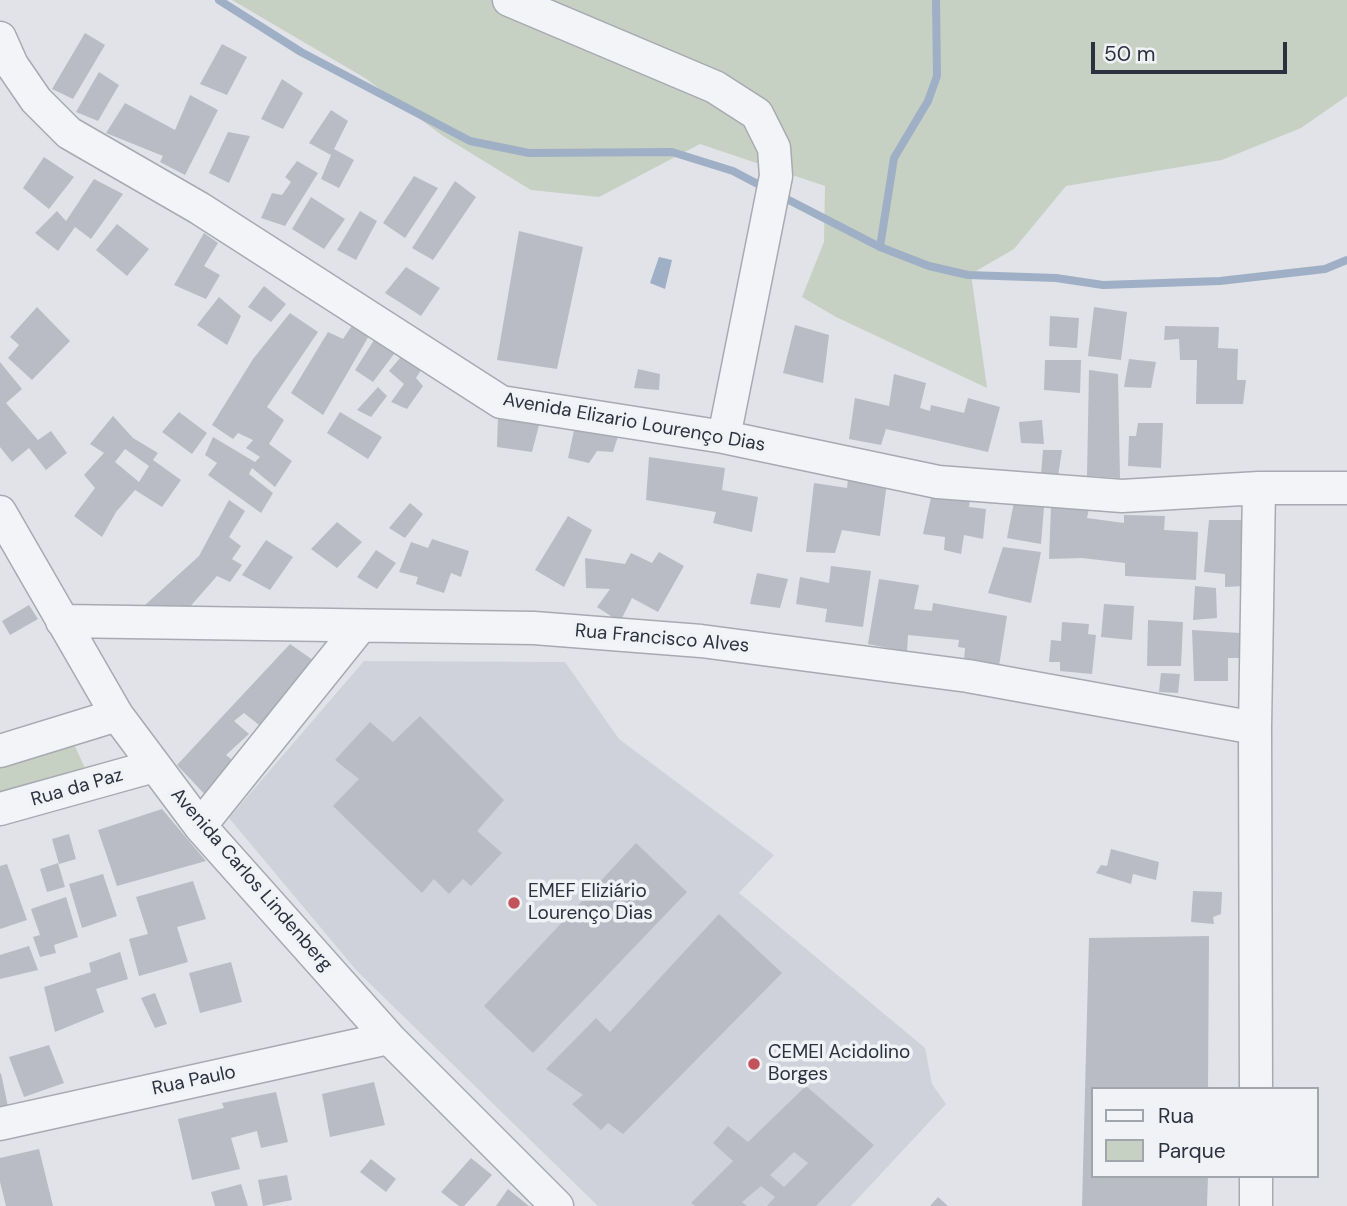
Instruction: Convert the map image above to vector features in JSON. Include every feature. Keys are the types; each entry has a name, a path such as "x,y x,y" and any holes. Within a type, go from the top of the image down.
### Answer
{"street":[{"path":"509,0 715,87 757,114 774,148 776,176 724,437"},
{"name":"Avenida Elizario Lourenço Dias","path":"0,38 12,65 30,91 69,133 199,208 501,402 724,437 937,482 1122,496 1259,488 1347,488"},
{"path":"1256,1087 1255,728 1259,488"},
{"name":"Avenida Carlos Lindenberg","path":"0,512 117,715 200,826 388,1038 557,1206"},
{"name":"Rua Francisco Alves","path":"62,621 359,628 534,628 701,641 968,676 1255,728"},
{"path":"200,826 359,628"},
{"path":"0,751 117,715"},
{"name":"Rua da Paz","path":"0,809 154,766"},
{"name":"Rua Paulo","path":"0,1124 388,1038"},
{"path":"1256,1178 1256,1206"}],"shaded area":[{"name":"EMEF Eliziário Lourenço Dias","path":"364,661 565,662 619,739 774,855 739,893 925,1048 932,1084 946,1104 851,1206 598,1206 357,971 229,818"}],"green space":[{"path":"232,0 1347,0 1347,96 1301,128 1222,160 1066,186 1014,249 971,274 987,388 836,317 802,297 824,242 825,186 700,144 599,197 531,190 443,136 365,78"},
{"path":"73,742 84,766 83,778 0,801 0,764"}],"water":[{"path":"659,257 672,260 665,289 650,283"}],"building":[{"path":"85,33 105,45 73,99 52,89"},
{"path":"222,44 247,57 227,95 200,84"},
{"path":"99,72 119,85 98,121 76,112"},
{"path":"282,79 303,93 283,129 261,119"},
{"path":"190,95 218,110 185,175 160,162 163,156 106,133 125,103 175,130"},
{"path":"331,110 348,121 334,149 354,160 339,188 321,179 331,155 309,143"},
{"path":"228,132 250,136 229,183 209,173"},
{"path":"44,157 74,177 49,209 23,188"},
{"path":"297,161 318,173 285,226 261,218 272,193 282,195 291,182 285,177"},
{"path":"414,176 438,188 405,238 383,223"},
{"path":"94,179 123,194 91,239 75,227 58,251 35,233 57,211 66,221"},
{"path":"455,181 476,197 433,260 412,248"},
{"path":"311,197 345,219 324,249 292,229"},
{"path":"360,211 377,221 356,260 337,250"},
{"path":"117,224 149,249 127,276 96,250"},
{"path":"519,231 583,247 557,369 497,360"},
{"path":"204,233 218,243 204,266 220,275 206,299 174,285"},
{"path":"406,267 440,288 421,316 385,293"},
{"path":"264,286 286,304 271,322 248,307"},
{"path":"219,297 241,316 227,345 197,325"},
{"path":"37,307 70,341 32,380 8,358 19,345 10,337"},
{"path":"1094,307 1127,312 1121,360 1088,356"},
{"path":"290,313 318,332 267,407 284,420 269,444 292,461 275,487 252,468 249,474 273,493 261,513 208,475 217,463 205,455 213,437 255,462 260,457 246,448 253,440 238,433 233,439 212,425 253,359"},
{"path":"1050,316 1079,318 1077,348 1049,346"},
{"path":"353,324 370,334 323,415 291,393 328,332 343,339"},
{"path":"795,325 829,335 823,383 783,373"},
{"path":"1165,326 1219,327 1218,348 1238,349 1237,380 1246,380 1243,404 1196,404 1197,360 1180,360 1179,339 1164,340"},
{"path":"376,337 397,350 373,382 355,370"},
{"path":"405,352 423,367 416,378 423,386 407,409 391,402 404,384 389,371"},
{"path":"1129,359 1156,362 1151,388 1124,387"},
{"path":"1045,360 1081,360 1080,393 1044,390"},
{"path":"0,362 22,389 6,403 38,440 51,431 67,453 46,470 29,448 12,462 0,447"},
{"path":"638,369 660,374 659,390 634,388"},
{"path":"1089,370 1118,374 1120,478 1087,476"},
{"path":"894,374 926,383 920,408 930,411 931,405 964,413 968,398 1000,407 988,452 886,429 881,445 849,439 855,398 889,406"},
{"path":"378,387 387,396 371,417 357,410"},
{"path":"179,412 207,433 192,454 162,432"},
{"path":"340,412 382,437 368,459 327,433"},
{"path":"113,416 133,438 158,453 153,460 181,480 162,507 135,490 116,512 102,537 74,516 95,488 84,475 104,453 90,444","holes":["125,449 149,466 139,482 115,462"]},
{"path":"498,416 539,425 532,452 497,447"},
{"path":"1042,420 1044,444 1021,443 1019,422"},
{"path":"1138,423 1163,423 1161,468 1128,466 1129,436 1136,436"},
{"path":"575,426 620,430 613,452 597,451 589,463 568,458"},
{"path":"1043,450 1062,450 1058,476 1041,475"},
{"path":"649,457 725,468 722,490 758,497 752,532 713,523 716,512 646,500"},
{"path":"848,479 887,482 880,536 842,530 835,553 806,552 814,483 847,488"},
{"path":"932,493 970,500 969,507 986,509 983,539 964,535 961,554 944,550 945,537 923,534"},
{"path":"229,500 245,511 229,537 241,546 232,559 242,565 230,582 217,576 188,609 159,615 145,605 199,556"},
{"path":"1014,502 1044,507 1041,544 1007,538"},
{"path":"410,503 423,514 405,538 389,528"},
{"path":"1051,507 1089,509 1087,518 1124,523 1124,515 1165,516 1164,530 1198,532 1196,580 1125,576 1125,563 1082,558 1049,559"},
{"path":"568,516 592,530 564,587 535,570"},
{"path":"1209,520 1246,520 1243,586 1225,587 1225,574 1204,572"},
{"path":"337,522 362,542 337,568 311,549"},
{"path":"432,539 469,551 461,577 451,573 444,593 416,584 418,577 399,572 411,542 428,548"},
{"path":"266,540 293,557 270,590 242,575"},
{"path":"1003,547 1041,552 1031,603 988,593"},
{"path":"376,550 396,563 377,589 357,577"},
{"path":"659,552 684,566 658,612 632,598 620,622 597,607 610,589 586,588 585,558 625,564 631,553 652,563"},
{"path":"831,566 871,571 863,627 825,622 827,609 796,604 800,577 829,583"},
{"path":"757,573 788,579 780,608 750,604"},
{"path":"879,579 919,585 914,609 932,611 933,603 1007,616 999,666 964,660 965,648 958,647 959,640 908,635 907,652 868,644"},
{"path":"1195,586 1216,588 1217,618 1193,620"},
{"path":"1104,604 1134,606 1132,640 1101,637"},
{"path":"29,605 38,619 10,635 2,621"},
{"path":"1148,620 1183,622 1181,666 1147,666"},
{"path":"1062,622 1089,624 1088,634 1096,635 1092,674 1060,671 1060,662 1049,662 1051,640 1061,641"},
{"path":"1192,630 1240,633 1239,658 1228,658 1228,681 1194,681"},
{"path":"290,644 320,665 290,689 259,725 244,713 234,721 249,734 226,755 236,763 211,801 177,765"},
{"path":"1161,673 1180,674 1178,693 1159,692"},
{"path":"420,716 504,800 477,831 502,853 471,886 463,879 449,894 434,879 422,893 333,806 359,779 335,760 370,722 393,742"},
{"path":"162,809 206,861 117,886 98,830"},
{"path":"69,834 76,859 59,864 52,839"},
{"path":"636,843 687,892 533,1053 484,1006"},
{"path":"1111,849 1159,862 1156,880 1133,874 1131,884 1096,873 1101,865 1107,866"},
{"path":"58,863 65,887 47,892 40,869"},
{"path":"7,864 27,920 0,929 0,866"},
{"path":"103,874 117,916 82,928 69,884"},
{"path":"193,881 206,919 177,927 188,962 139,976 129,939 148,934 136,897"},
{"path":"1193,891 1222,892 1221,914 1213,917 1214,924 1191,922"},
{"path":"66,897 78,937 54,945 56,953 40,957 33,937 40,935 31,909"},
{"path":"719,914 782,973 623,1134 608,1123 601,1130 572,1104 583,1095 546,1069 596,1018 610,1032"},
{"path":"1209,936 1208,1087 1092,1087 1092,1178 1208,1178 1207,1206 1082,1206 1089,938"},
{"path":"29,946 38,970 0,979 0,955"},
{"path":"120,952 128,979 96,989 104,1012 55,1032 44,987 91,972 89,963"},
{"path":"231,962 242,1002 200,1013 189,973"},
{"path":"155,993 167,1024 155,1028 141,998"},
{"path":"49,1045 64,1083 24,1097 9,1057"},
{"path":"0,1074 8,1107 0,1108"},
{"path":"374,1082 385,1125 330,1137 322,1094"},
{"path":"806,1086 874,1145 816,1206 767,1206 775,1197 761,1186 742,1202 747,1206 695,1206 691,1203 733,1161 713,1143 728,1126 748,1142","holes":["794,1152 808,1163 784,1187 770,1175"]},
{"path":"276,1092 288,1142 261,1148 257,1131 231,1138 240,1169 192,1180 178,1119 224,1108 222,1103"},
{"path":"39,1149 53,1206 6,1206 0,1182 0,1158"},
{"path":"471,1158 492,1175 464,1206 459,1206 441,1192"},
{"path":"371,1159 396,1179 386,1192 360,1172"},
{"path":"287,1175 292,1200 263,1206 258,1180"},
{"path":"241,1184 248,1206 215,1206 211,1192"},
{"path":"508,1189 529,1206 496,1206"},
{"path":"938,1197 948,1206 930,1206"}],"waterway":[{"path":"219,0 301,52 470,141 529,153 672,152 733,171 767,189"},
{"path":"880,247 894,158 928,101 937,76 936,0"},
{"path":"779,195 880,247 929,266 968,275 1056,278 1103,285 1220,281 1325,269 1347,260"}],"place":[{"name":"EMEF Eliziário Lourenço Dias","path":"514,903"},
{"name":"CEMEI Acidolino Borges","path":"754,1064"}]}
